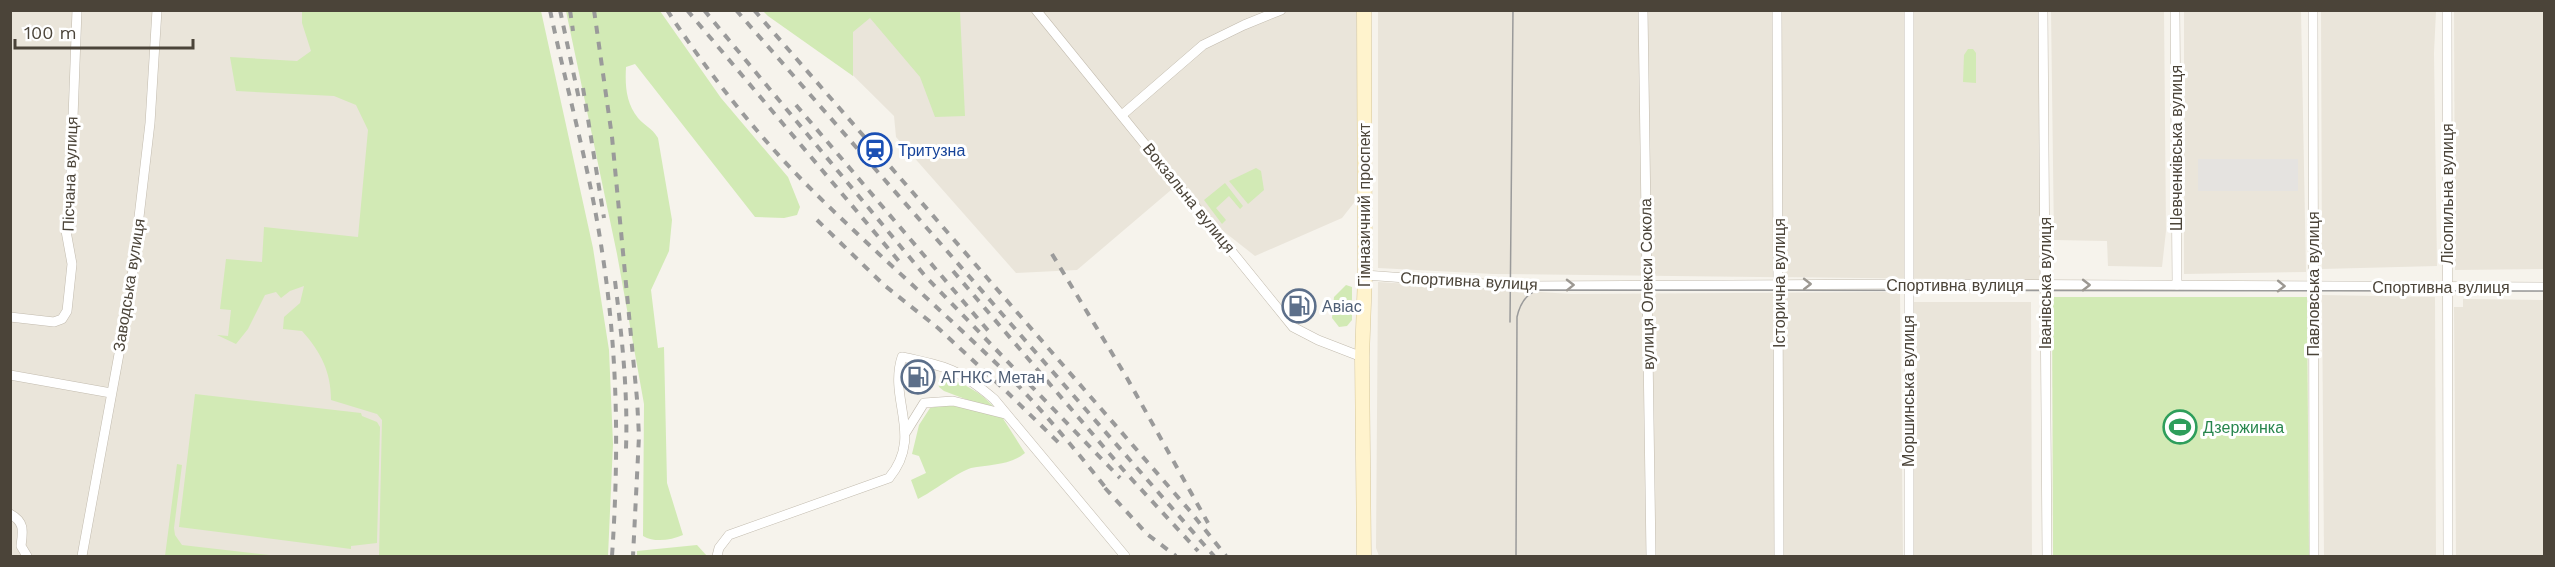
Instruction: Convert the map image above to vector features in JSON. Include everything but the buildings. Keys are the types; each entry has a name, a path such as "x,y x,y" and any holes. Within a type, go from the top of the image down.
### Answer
{"main road":[{"name":"Гімназичний проспект","path":"1364,10 1365,275 1362,357 1365,552"}],"street":[{"name":"Пісчана вулиця","path":"10,317 54,322 62,319 67,311 72,264 66,231 70,198 76,10"},
{"name":"Заводська вулиця","path":"82,556 130,294 143,191 157,10"},
{"name":"Вокзальна вулиця","path":"1036,10 1293,327 1318,340 1362,357"},
{"path":"1122,115 1203,45 1281,10"},
{"name":"вулиця Олекси Сокола","path":"1643,10 1651,556"},
{"name":"Історична вулиця","path":"1777,10 1779,556"},
{"name":"Моршинська вулиця","path":"1909,10 1907,284 1909,556"},
{"name":"Іванівська вулиця","path":"2043,10 2047,556"},
{"name":"Шевченківська вулиця","path":"2175,10 2177,285"},
{"name":"Павловська вулиця","path":"2313,10 2314,556"},
{"name":"Лісопильна вулиця","path":"2447,10 2448,556"},
{"name":"Спортивна вулиця","path":"1365,275 1514,286 1907,284 2544,287"},
{"path":"901,478 900,465 906,432 897,373 902,357 944,366 970,378 994,399 1125,556"},
{"path":"10,375 111,393"},
{"path":"906,432 924,404 953,401 1005,414"},
{"path":"717,556 719,548 729,535 870,486 889,478 900,465"},
{"path":"10,514 22,523 21,546 27,556"}],"shaded area":[{"path":"10,11 330,11 406,144 393,556 11,556"},
{"path":"788,11 1357,11 1357,199 1342,218 1255,256 1171,190 1077,270 1016,273 896,137 894,116"},
{"path":"1378,11 2039,11 2042,280 1493,274 1378,268"},
{"path":"2051,11 2164,11 2166,231 2162,267 2108,266 2107,241 2054,240"},
{"path":"2184,11 2301,11 2306,272 2184,274"},
{"path":"2321,11 2436,11 2434,53 2437,266 2322,269"},
{"path":"2454,11 2544,11 2544,269 2455,270"},
{"path":"2198,159 2298,159 2298,191 2198,191"},
{"path":"1378,282 1571,294 1900,292 1903,556 1379,556 1376,548"},
{"path":"2322,295 2435,297 2436,556 2324,556"},
{"path":"2463,299 2544,300 2544,556 2456,556 2454,307 2463,307"},
{"path":"1911,302 2031,302 2032,556 1913,556"}],"green space":[{"path":"302,11 541,11 593,248 609,350 613,444 608,556 379,556 382,420 377,414 331,400 327,371 315,347 302,331 283,329 284,317 300,303 304,286 290,291 281,298 276,292 265,295 248,329 236,344 217,335 228,336 231,310 220,309 226,259 262,262 264,227 358,237 368,130 356,105 334,96 236,91 230,57 297,61 311,51 302,23"},
{"path":"566,11 660,11 721,98 788,177 800,207 797,215 784,218 755,217 635,64 626,67 626,88 631,106 638,118 658,138 672,220 669,251 651,290 658,348 664,347 667,483 683,535 668,539 653,540 643,536 644,404 617,254"},
{"path":"763,11 960,11 965,116 935,117 920,77 870,18 853,32 853,76"},
{"path":"1968,49 1973,49 1976,53 1976,83 1963,82 1964,55"},
{"path":"1256,168 1261,171 1264,190 1248,204 1229,181"},
{"path":"1225,183 1243,206 1240,209 1229,196 1216,208 1226,220 1222,224 1204,200"},
{"path":"1346,285 1352,287 1352,320 1347,326 1339,327 1332,318 1334,297"},
{"name":"Дзержинка","path":"2052,297 2307,297 2309,556 2053,556"},
{"path":"944,377 971,389 994,407 981,405 944,391 939,387 938,381"},
{"path":"195,394 361,413 362,416 377,422 380,427 377,543 351,546 351,549 179,527"},
{"path":"945,405 972,408 1002,417 1025,453 1006,462 966,470 918,499 911,480 926,473 919,456 912,454 919,425 930,408"},
{"path":"177,464 182,465 174,528 175,535 182,545 278,556 165,556"},
{"path":"697,545 707,556 637,556 637,551"}],"tram line":[{"path":"1510,322 1513,10"},
{"path":"1516,556 1517,317 1524,300 1539,290 2544,291"}],"railway":[{"path":"550,10 591,191 607,289 616,404 616,480 612,556"},
{"path":"560,10 579,99"},
{"path":"570,10 573,31"},
{"path":"594,10 612,137 637,399 639,436 633,556"},
{"path":"667,10 719,83 776,152 839,216 999,366 1056,428 1110,493"},
{"path":"687,10 903,266"},
{"path":"704,10 926,277 1120,478"},
{"path":"736,10 1214,556"},
{"path":"754,10 1190,511 1226,556"},
{"path":"583,88 604,218"},
{"path":"796,105 991,334"},
{"path":"817,220 884,285 938,328 1060,444"},
{"path":"1052,254 1127,378 1208,523"},
{"path":"953,271 1126,473 1198,551"},
{"path":"615,281 624,365 626,449"},
{"path":"1105,488 1147,534 1176,556"}],"place":[{"name":"Тритузна","path":"875,150"},
{"name":"Авіас","path":"1299,306"},
{"name":"АГНКС Метан","path":"918,377"},
{"name":"Дзержинка","path":"2180,427"}]}
